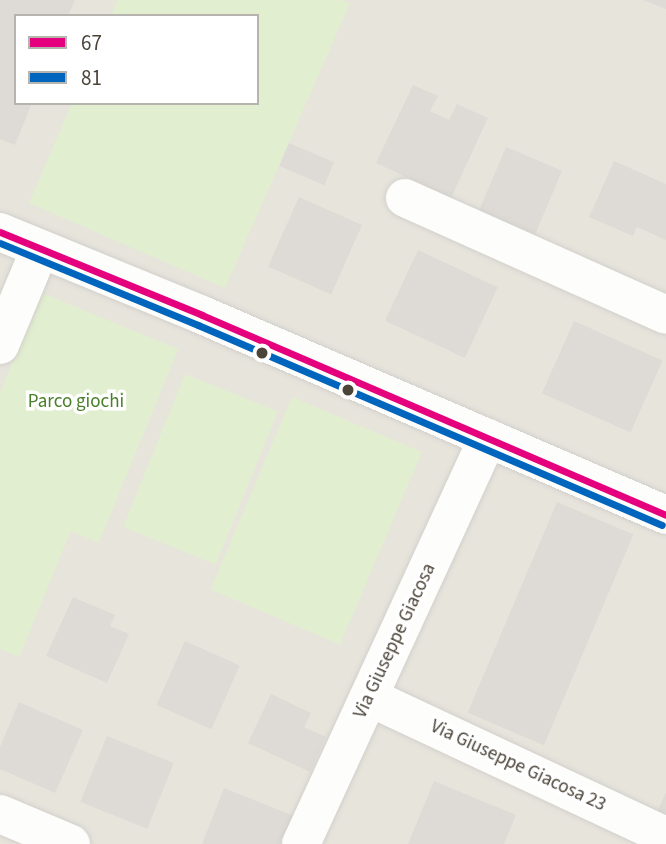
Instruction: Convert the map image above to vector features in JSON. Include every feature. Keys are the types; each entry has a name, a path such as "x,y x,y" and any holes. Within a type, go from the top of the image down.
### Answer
{"street":[{"path":"405,198 666,315"},
{"path":"0,232 666,515"},
{"path":"0,345 40,249"},
{"name":"Via Giuseppe Giacosa","path":"302,844 488,438"},
{"name":"Via Giuseppe Giacosa 23","path":"369,696 666,836"},
{"path":"0,814 71,844"}],"shaded area":[{"path":"0,0 666,0 666,844 0,844"}],"green space":[{"path":"117,0 342,0 350,3 225,288 29,203 71,105 259,105 259,14 112,14"},
{"name":"Parco giochi","path":"42,293 178,349 99,543 71,531 19,657 0,649 0,392"},
{"path":"185,374 278,411 216,564 123,527"},
{"path":"292,397 422,452 340,644 210,589"}],"building":[{"path":"0,0 75,0 69,14 14,14 14,105 31,105 15,145 0,139"},
{"path":"643,0 666,0 666,9"},
{"path":"413,85 438,96 430,111 449,120 457,104 488,118 451,198 376,163"},
{"path":"289,143 334,162 324,185 279,166"},
{"path":"506,147 562,171 535,234 479,211"},
{"path":"614,161 666,184 666,240 637,227 633,236 589,217"},
{"path":"299,197 362,225 331,294 268,266"},
{"path":"418,250 498,287 465,358 385,321"},
{"path":"574,321 663,360 630,433 542,393"},
{"path":"557,502 633,534 544,745 468,713"},
{"path":"73,597 115,615 110,626 129,634 107,683 46,656"},
{"path":"185,641 240,665 211,729 157,705"},
{"path":"271,694 311,713 304,727 326,737 310,772 248,743"},
{"path":"19,702 83,730 55,793 0,769 0,747"},
{"path":"107,736 174,763 147,829 80,802"},
{"path":"434,781 516,815 504,844 408,844"},
{"path":"224,788 294,816 283,844 202,844"},
{"path":"666,792 666,824 654,819"}],"transit line":[{"name":"67","path":"0,232 202,315 666,515"},
{"name":"81","path":"0,243 198,325 662,525"}]}
